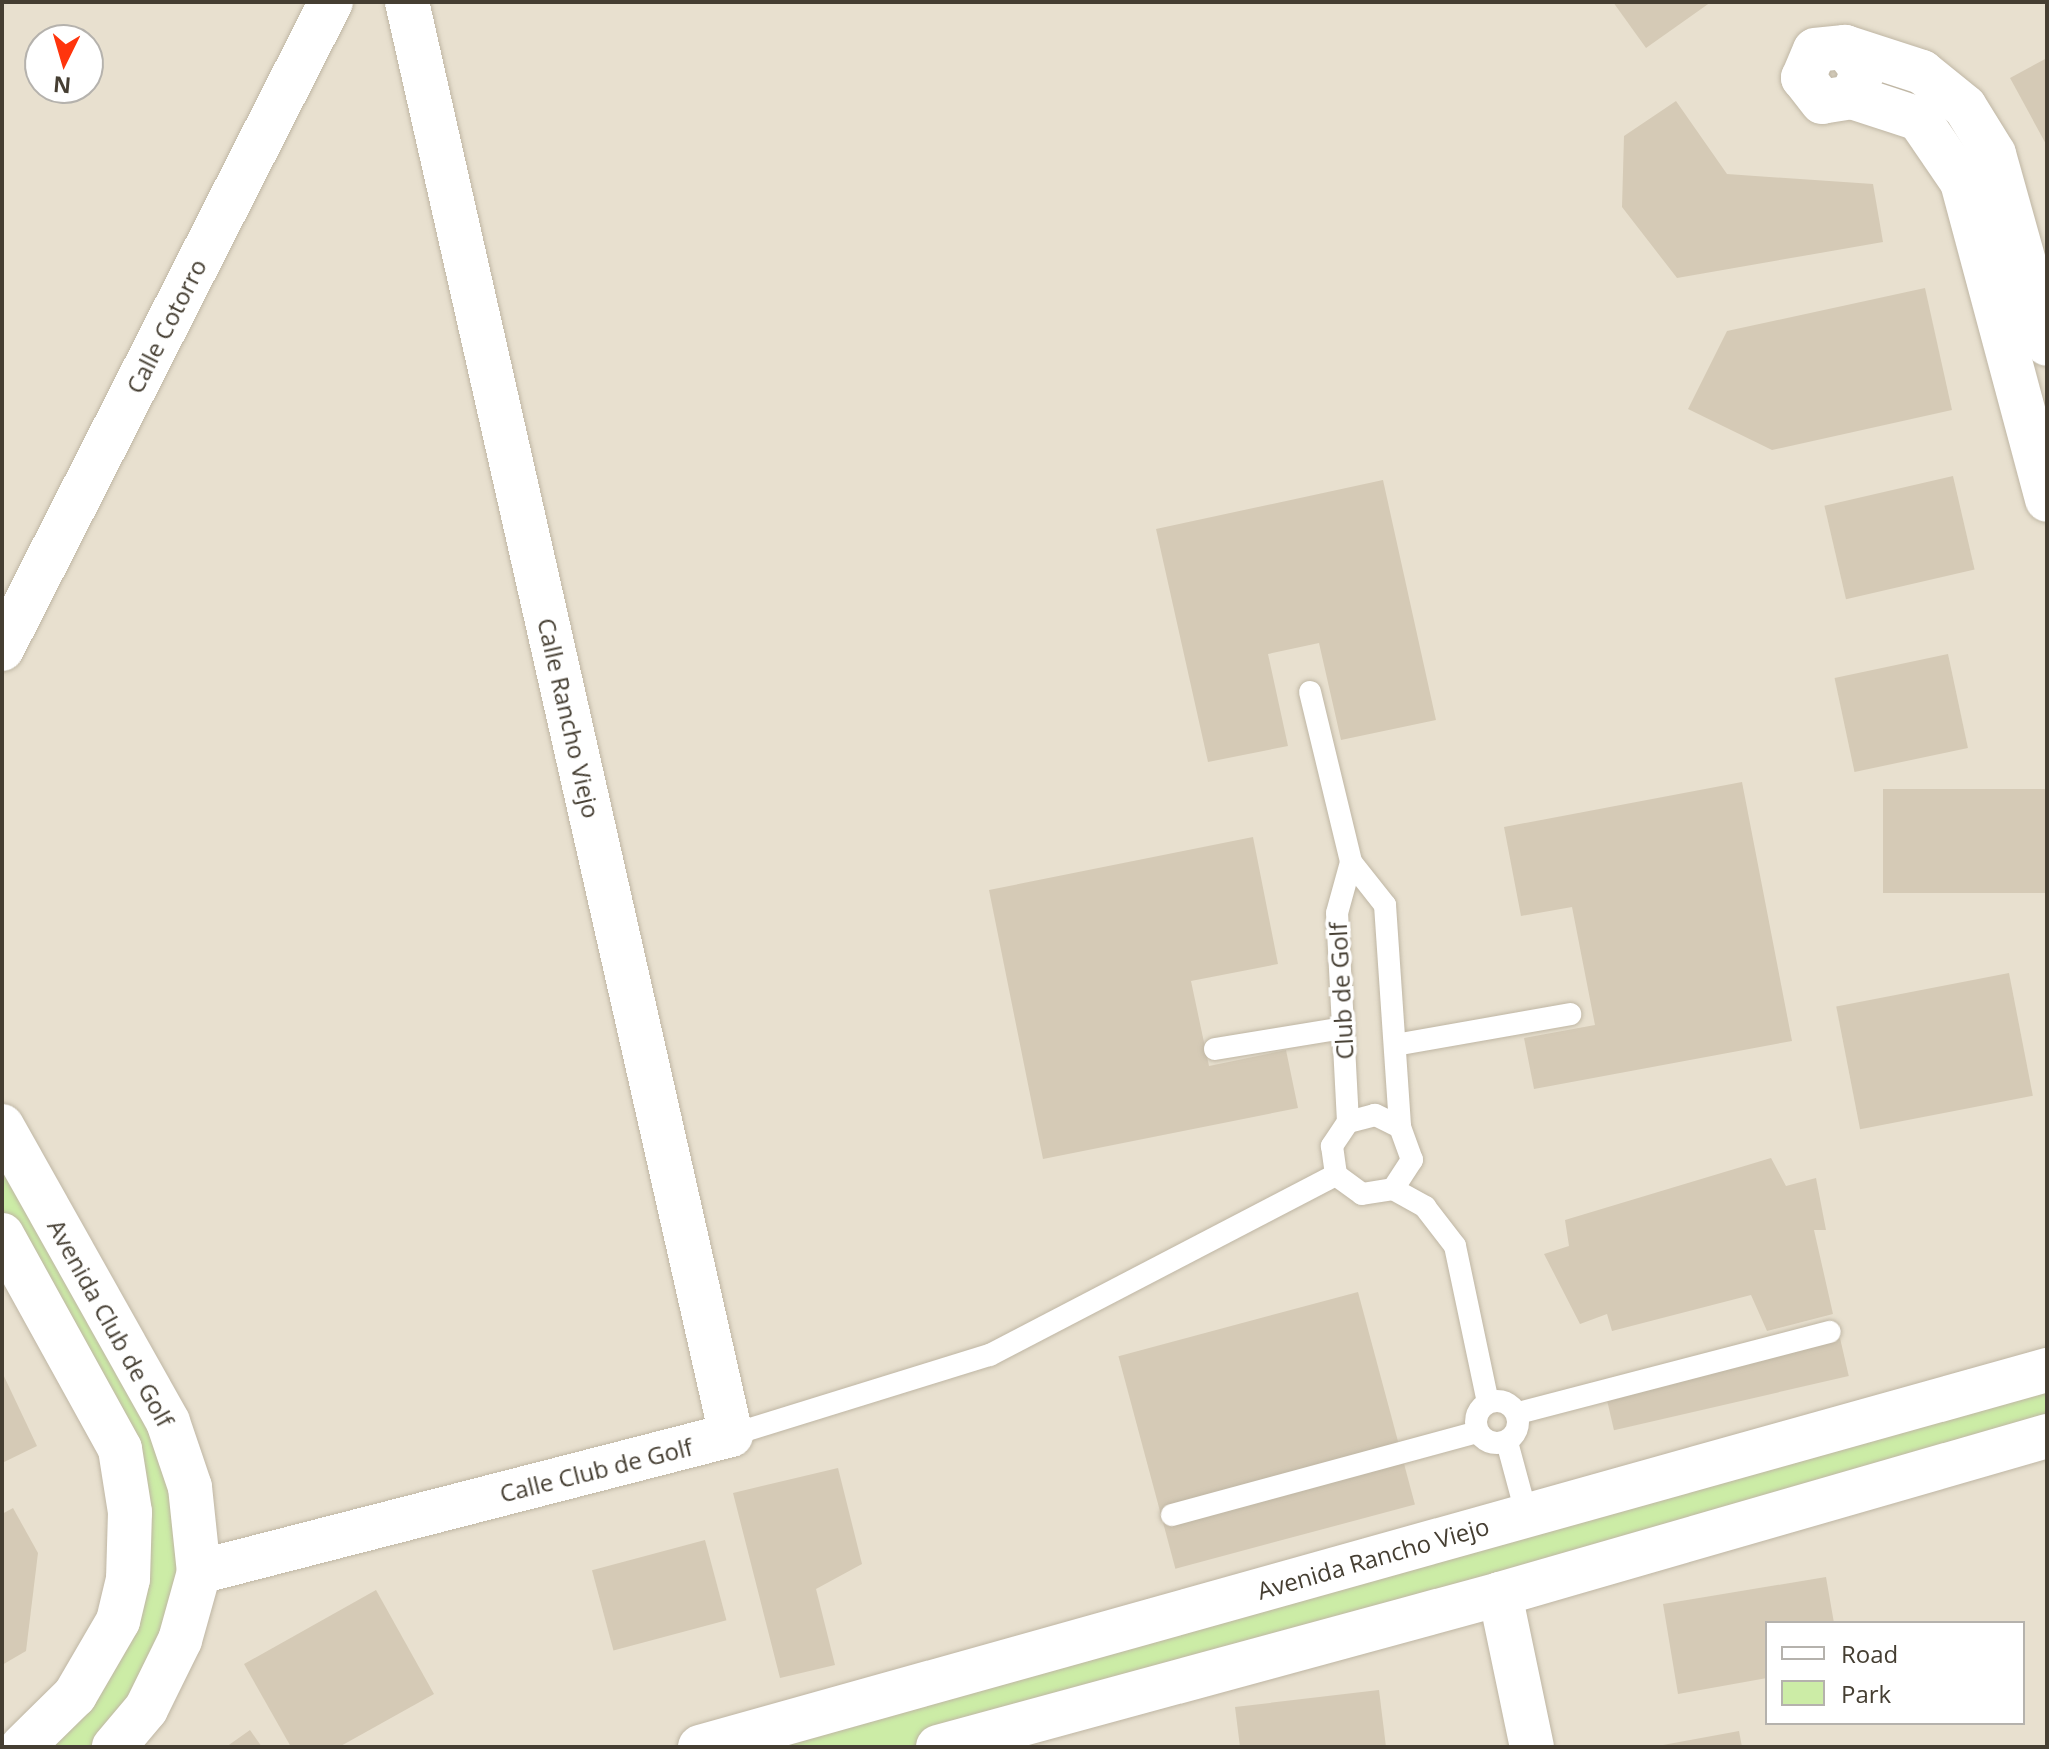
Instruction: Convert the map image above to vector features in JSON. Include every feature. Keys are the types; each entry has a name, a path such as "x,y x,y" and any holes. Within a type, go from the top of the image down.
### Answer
{"street":[{"name":"Calle Cotorro","path":"2,649 331,2"},
{"name":"Calle Rancho Viejo","path":"407,2 731,1435"},
{"path":"2047,344 1994,154 1965,107 1922,72 1845,47 1863,71 1852,97 1919,119 1962,182 2047,500"},
{"name":"Avenida Club de Golf","path":"2,1126 168,1422 190,1487 199,1572 180,1640 146,1709 114,1747"},
{"path":"2,1235 120,1449 130,1512 128,1579 118,1621 75,1695 22,1747"},
{"name":"Avenida Rancho Viejo","path":"700,1747 779,1737 1371,1559 2047,1370"},
{"path":"120,1449 168,1422"},
{"name":"Calle Club de Golf","path":"199,1572 731,1435"},
{"path":"938,1747 1500,1594 2047,1436"},
{"path":"1594,1496 1607,1521 1594,1567"},
{"path":"1371,1559 1363,1580 1363,1598 1383,1626"},
{"path":"1500,1594 1532,1747"}],"lane":[{"path":"1310,692 1351,862 1385,905 1400,1127 1412,1160 1393,1189"},
{"name":"Club de Golf","path":"1348,1122 1337,913 1351,862"},
{"path":"1395,1045 1570,1014"},
{"path":"1215,1049 1343,1028"},
{"path":"1400,1127 1375,1115 1348,1122 1332,1146 1336,1175 1362,1194 1393,1189 1425,1207 1455,1246 1488,1402"},
{"name":"Calle Club de Golf","path":"731,1435 990,1355 1336,1175"},
{"path":"1518,1413 1830,1332"},
{"path":"1505,1401 1518,1413 1518,1430 1507,1442 1490,1443 1478,1432 1476,1415 1488,1402 1505,1401"},
{"path":"1172,1515 1478,1432"},
{"path":"1507,1442 1527,1516"}],"shaded area":[{"path":"2,2 2047,2 2047,1747 2,1747"}],"green space":[{"path":"2,1126 168,1422 199,1572 114,1747 22,1747 75,1695 130,1512 2,1235"},
{"path":"2047,1370 2047,1436 937,1747 700,1747"}],"building":[{"path":"1613,2 1711,2 1646,48"},
{"path":"2047,58 2047,146 2010,78"},
{"path":"1676,101 1727,174 1873,184 1883,242 1677,278 1622,207 1624,136"},
{"path":"1925,288 1952,410 1772,450 1688,409 1727,331"},
{"path":"1953,476 1975,570 1846,599 1824,506"},
{"path":"1383,480 1436,720 1341,740 1319,643 1268,654 1288,746 1208,762 1156,529"},
{"path":"1948,654 1968,748 1854,772 1835,678"},
{"path":"1742,782 1792,1041 1534,1089 1524,1038 1595,1025 1572,907 1521,916 1504,827"},
{"path":"1883,789 2047,789 2047,893 1883,893"},
{"path":"1253,837 1278,964 1191,981 1209,1066 1286,1050 1298,1108 1043,1159 989,890"},
{"path":"2009,973 2033,1096 1860,1129 1836,1007"},
{"path":"1771,1158 1786,1186 1816,1178 1826,1230 1814,1230 1833,1314 1767,1331 1751,1295 1612,1331 1607,1314 1580,1324 1544,1254 1569,1246 1565,1220"},
{"path":"1358,1292 1415,1505 1175,1569 1118,1356"},
{"path":"1840,1338 1849,1376 1614,1430 1605,1392"},
{"path":"2,1372 37,1446 2,1463"},
{"path":"838,1468 862,1564 816,1589 835,1665 780,1678 733,1493"},
{"path":"13,1508 38,1553 26,1651 2,1665 2,1514"},
{"path":"705,1540 726,1620 613,1650 592,1570"},
{"path":"1826,1577 1834,1621 1765,1621 1765,1678 1678,1694 1663,1604"},
{"path":"376,1590 434,1694 339,1747 291,1747 244,1664"},
{"path":"1379,1690 1386,1747 1240,1747 1235,1707"},
{"path":"250,1730 262,1747 226,1747"},
{"path":"1739,1731 1742,1747 1663,1747 1663,1745"}]}
